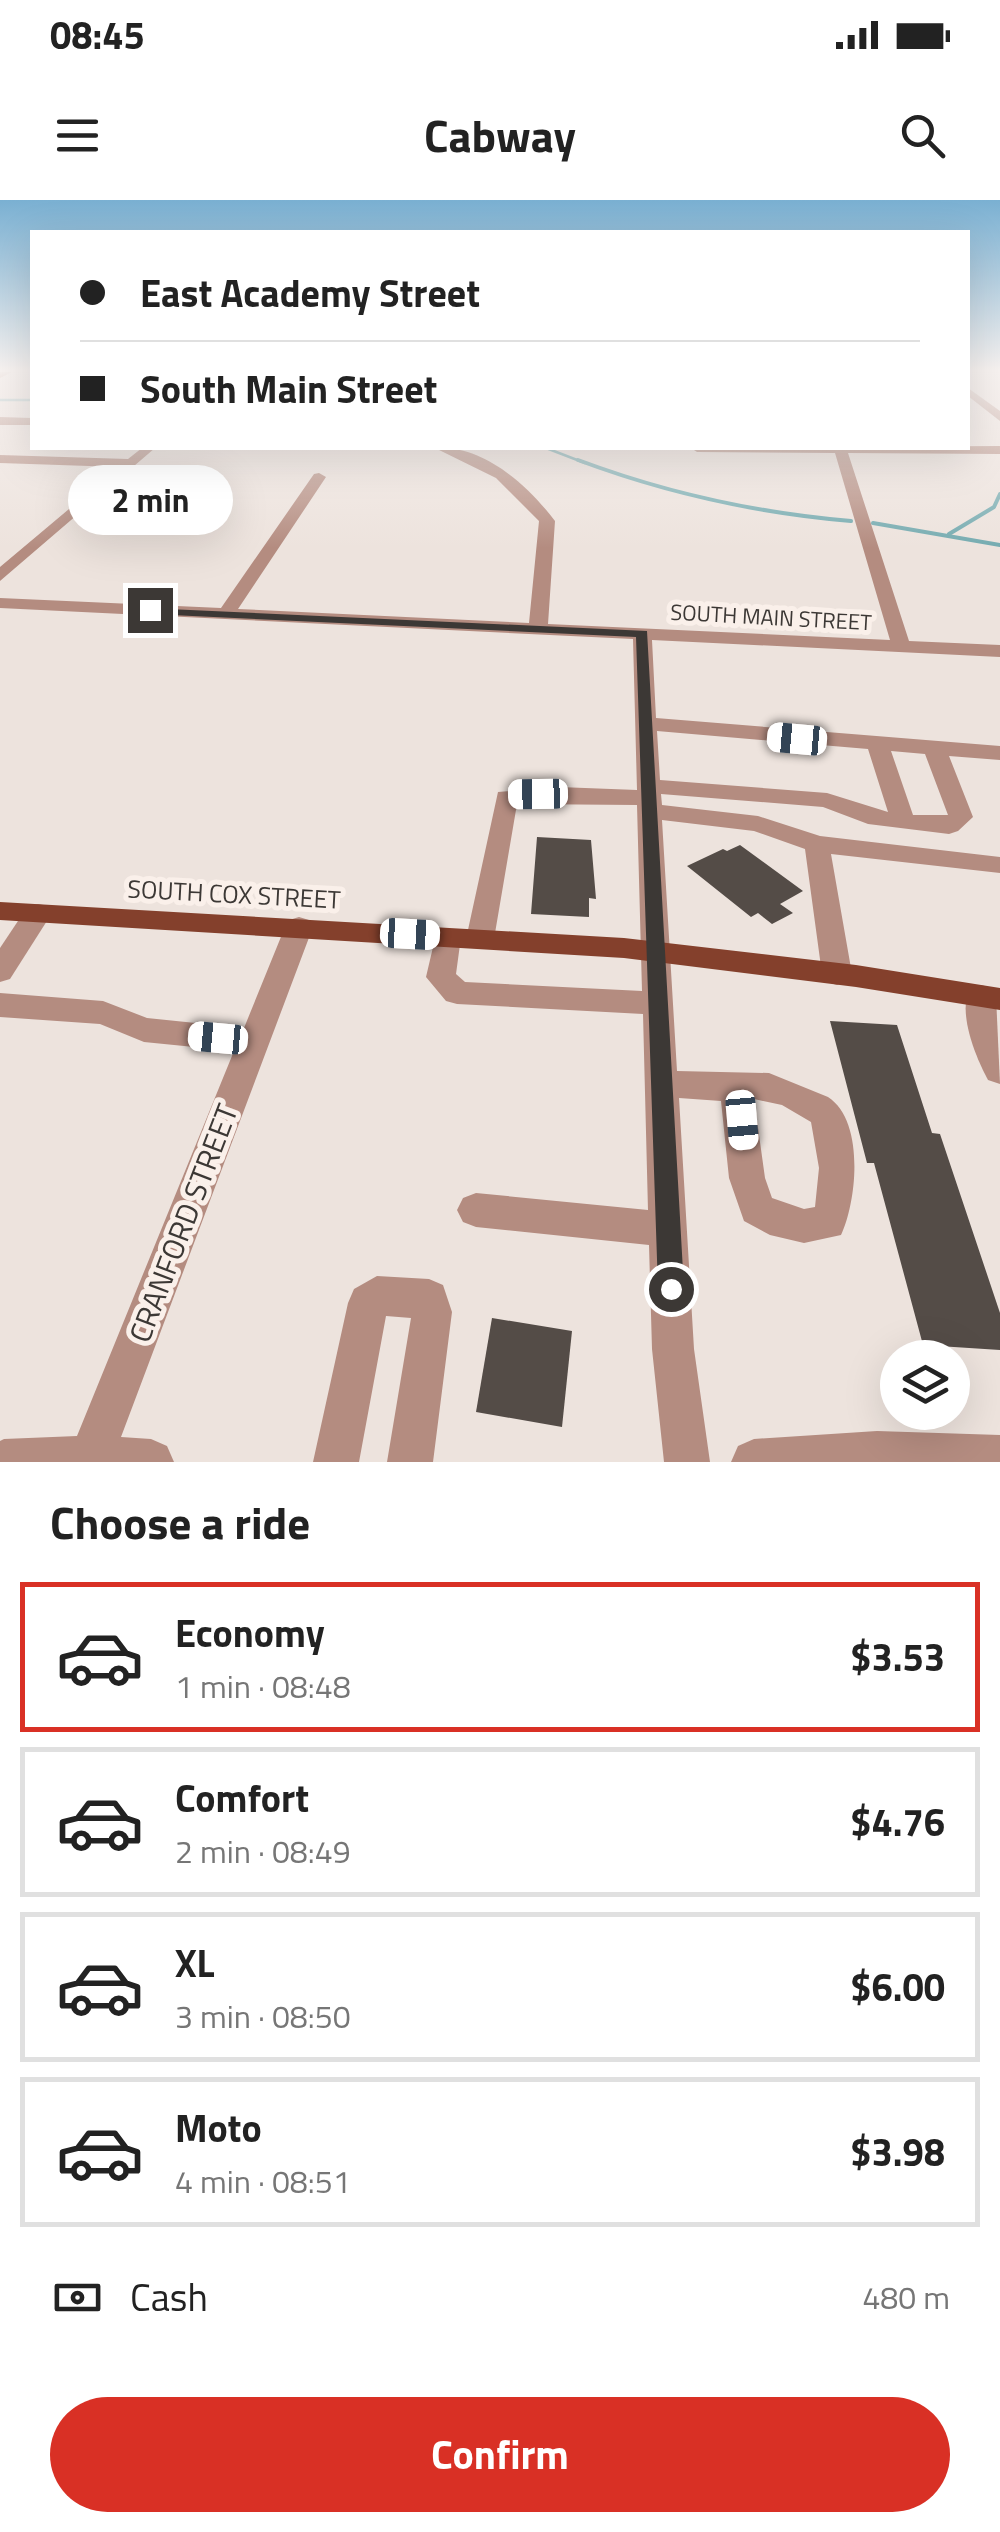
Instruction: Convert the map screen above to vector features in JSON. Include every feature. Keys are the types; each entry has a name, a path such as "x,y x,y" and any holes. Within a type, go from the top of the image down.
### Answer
{"main road":[{"name":"SOUTH COX STREET","path":"0,911 656,952 990,997"}],"street":[{"path":"0,576 147,450"},
{"path":"466,450 513,483 547,521 538,629"},
{"path":"834,450 901,646"},
{"path":"970,450 1000,450"},
{"path":"0,459 132,463"},
{"path":"226,614 319,478"},
{"name":"SOUTH MAIN STREET","path":"0,603 1000,651"},
{"path":"642,634 673,1349 687,1462"},
{"path":"646,724 878,746 1000,752"},
{"path":"878,746 904,823"},
{"path":"480,939 506,797 559,794 827,800 868,817 949,826 962,817 935,749"},
{"path":"649,798 758,824 817,844 1000,865"},
{"path":"817,844 837,974"},
{"path":"0,971 38,913"},
{"name":"CRANFORD STREET","path":"90,1460 299,928"},
{"path":"447,937 441,976 449,990 457,993 658,1003"},
{"path":"990,997 988,1050 1000,1071"},
{"path":"0,1005 103,1013 144,1030 254,1041"},
{"path":"662,1083 736,1089"},
{"path":"476,1210 668,1228"},
{"path":"336,1462 368,1302 378,1296 429,1299 432,1312 410,1462"},
{"path":"754,1462 960,1453 1000,1458"},
{"path":"4,1462 151,1462"}],"building":[{"path":"537,837 591,840 596,899 589,898 589,917 531,914"},
{"path":"740,845 803,891 780,904 793,913 772,924 758,913 751,917 687,866"},
{"path":"830,1021 897,1025 932,1133 940,1134 1000,1313 1000,1350 970,1348 970,1340 922,1340 874,1163 867,1163"},
{"path":"492,1318 572,1331 562,1427 476,1412"}],"waterway":[{"path":"551,450 585,463"},
{"path":"578,460 712,500 851,521"},
{"path":"949,534 994,507 1000,494"},
{"path":"873,523 1000,545"}],"route":[{"path":"150,610 642,634 671,1289"}]}
